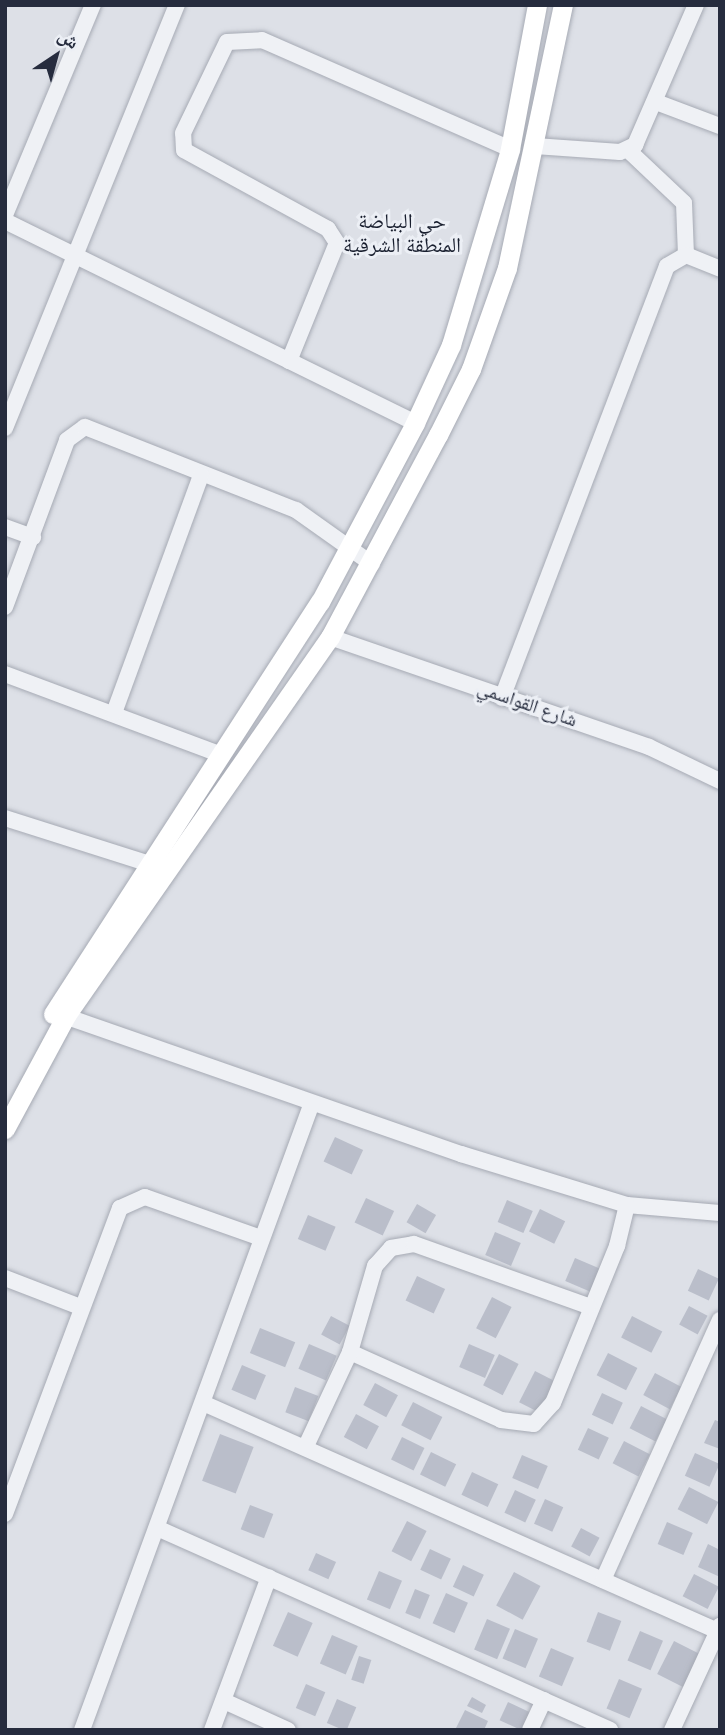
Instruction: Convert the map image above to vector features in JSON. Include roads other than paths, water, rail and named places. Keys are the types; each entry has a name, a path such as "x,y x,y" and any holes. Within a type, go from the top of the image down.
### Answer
{"main road":[{"path":"5,1113 60,1013 250,713 351,547 415,424 451,345 510,149 537,5"},
{"path":"5,1129 60,1013 330,637 372,564 471,369 507,268 563,5"},
{"path":"250,713 268,725"}],"street":[{"path":"5,215 93,5"},
{"path":"5,428 177,5"},
{"path":"628,150 656,102 696,5"},
{"path":"289,361 337,243 328,229 184,150 183,134 227,42 262,40 510,149"},
{"path":"656,102 720,126"},
{"path":"535,146 628,150 684,203 686,255"},
{"path":"5,221 415,424"},
{"path":"686,255 720,269"},
{"path":"502,698 667,266 686,255"},
{"path":"5,607 76,430 95,427 201,475 296,510 372,564"},
{"path":"114,713 201,475"},
{"path":"5,527 33,537"},
{"name":"شارع القواسمي","path":"330,637 649,747 720,781"},
{"path":"5,674 222,755"},
{"path":"7,823 153,865"},
{"path":"60,1013 312,1103 627,1205 720,1213"},
{"path":"82,1730 312,1103"},
{"path":"5,1514 116,1214 130,1199 145,1197 261,1238"},
{"path":"350,1352 501,1420 534,1424 552,1403 588,1306 617,1246 627,1205"},
{"path":"306,1446 350,1352 375,1266 400,1244 588,1306"},
{"path":"5,1278 80,1307"},
{"path":"603,1580 720,1320"},
{"path":"203,1403 306,1446 719,1630 672,1730"},
{"path":"157,1528 610,1730"},
{"path":"212,1730 269,1577"},
{"path":"530,1730 544,1700"},
{"path":"224,1701 288,1730"}],"district":[{"name":"حي البياضة المنطقة الشرقية","path":"402,233"}]}
